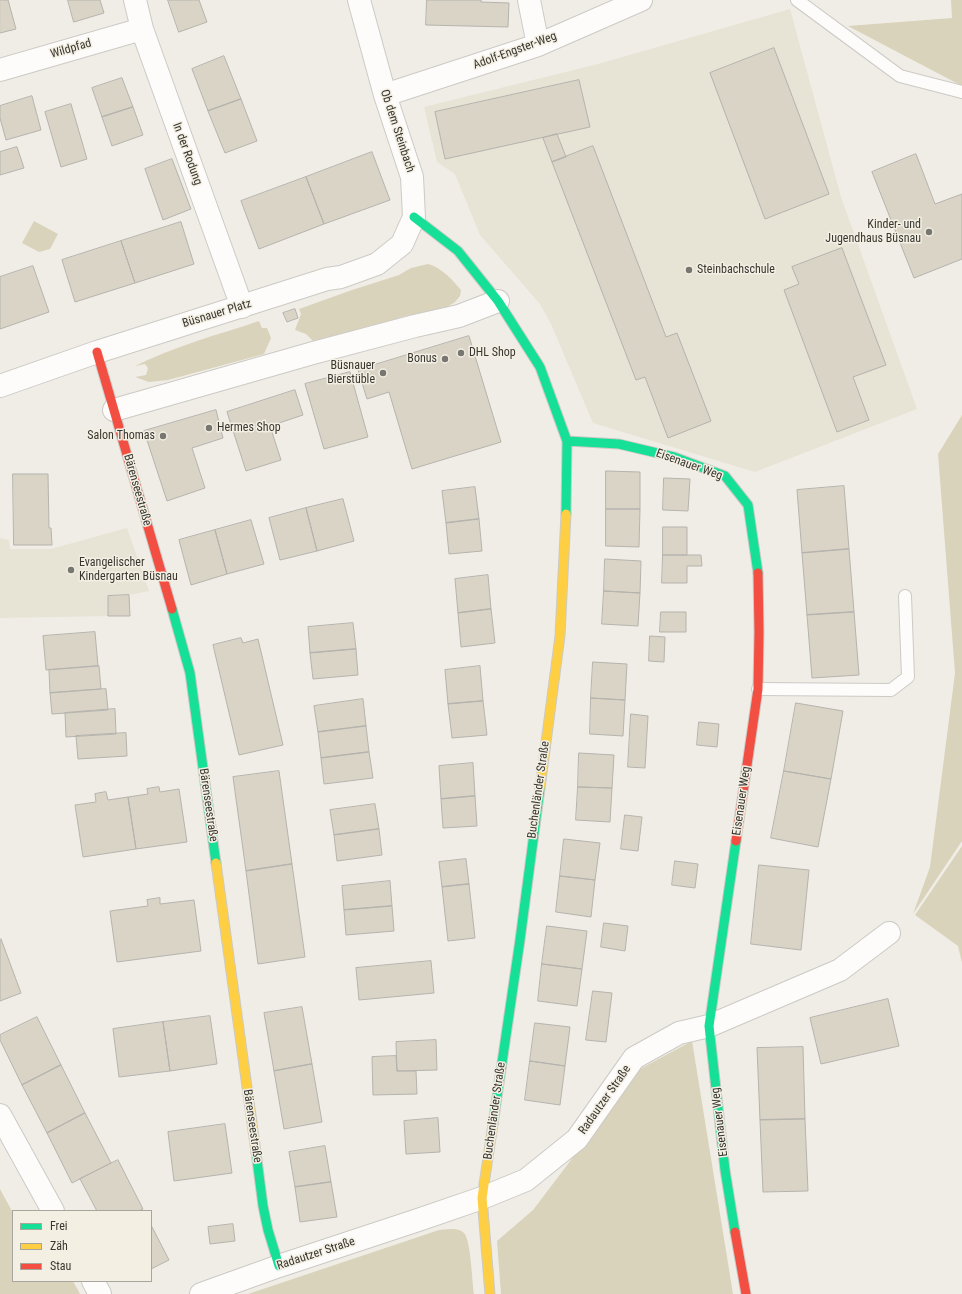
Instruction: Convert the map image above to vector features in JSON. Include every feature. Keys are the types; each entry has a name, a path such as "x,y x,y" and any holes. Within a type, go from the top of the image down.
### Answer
{"street":[{"name":"In der Rodung","path":"135,0 142,29 242,306"},
{"name":"Ob dem Steinbach","path":"359,0 385,95 412,177 414,217"},
{"path":"529,0 538,45"},
{"name":"Adolf-Engster-Weg","path":"385,95 538,45 641,0"},
{"name":"Wildpfad","path":"0,70 142,29"},
{"path":"114,410 321,351 459,316 498,301 458,251 414,217"},
{"name":"Büsnauer Platz","path":"0,386 97,352 242,306 341,277 377,264 402,244 414,217"},
{"name":"Buchenländer Straße","path":"490,1294 482,1198 520,940 560,636 566,508 567,441 540,367 498,301"},
{"name":"Bärenseestraße","path":"97,352 190,673 263,1206 268,1230 279,1266"},
{"name":"Eisenauer Weg","path":"567,441 619,444 674,457 724,476 748,505 758,570 758,689 709,1026 725,1170 746,1294"},
{"name":"Radautzer Straße","path":"201,1294 279,1266 482,1198 526,1180 577,1139 634,1058 679,1033 709,1026 840,970 889,933"},
{"path":"0,1116 53,1210"},
{"path":"94,1282 100,1294"}],"lane":[{"path":"797,0 900,76 962,92"},
{"path":"758,689 892,690 908,676 905,596"}],"shaded area":[{"path":"951,0 962,0 962,86 848,26 952,18"},
{"name":"Steinbachschule","path":"790,9 841,197 917,409 755,472 593,423 551,324 540,304 480,235 455,174 437,162 424,107 598,64"},
{"path":"34,221 58,234 50,249 39,252 22,243"},
{"path":"428,264 442,271 461,290 460,296 455,302 447,307 402,317 352,336 315,343 306,334 295,330 301,314 299,309 399,275 411,268"},
{"path":"259,321 262,328 267,328 271,338 264,354 168,380 149,382 135,377 146,375 148,368 145,364 135,366 165,352"},
{"path":"962,415 962,841 913,914 930,867 955,673 938,454"},
{"name":"Evangelischer Kindergarten Büsnau","path":"127,528 149,591 129,595 108,596 108,616 0,618 0,538 9,540 10,549 51,549"},
{"path":"962,846 962,963 958,946 915,915"},
{"path":"692,1041 733,1294 501,1294 497,1241 533,1210 640,1069"},
{"path":"0,1189 12,1211 12,1282 74,1282 80,1294 0,1294"},
{"path":"450,1229 461,1231 466,1237 470,1252 474,1294 248,1294 439,1230"}],"building":[{"path":"0,0 8,0 16,29 0,33"},
{"path":"68,0 100,0 104,13 74,22"},
{"path":"168,0 199,0 207,22 179,32"},
{"path":"427,0 481,0 481,2 509,3 508,27 426,25"},
{"path":"774,48 829,194 765,219 710,73"},
{"path":"224,56 241,99 208,111 192,69"},
{"path":"122,78 133,107 102,117 92,88"},
{"path":"579,80 590,127 445,159 435,112"},
{"path":"32,96 41,130 6,140 0,118 0,106"},
{"path":"241,99 257,141 225,153 208,111"},
{"path":"71,104 87,159 61,167 45,112"},
{"path":"133,107 143,135 112,146 102,117"},
{"path":"557,134 566,157 552,162 543,138"},
{"path":"593,146 666,337 677,333 711,421 668,438 645,377 636,380 552,162"},
{"path":"17,147 24,168 0,175 0,152"},
{"path":"372,152 390,200 324,224 306,177"},
{"name":"Kinder- und Jugendhaus Büsnau","path":"916,154 935,204 962,194 962,259 914,278 872,172"},
{"path":"172,159 191,209 163,220 145,169"},
{"path":"306,177 324,224 259,249 241,201"},
{"path":"181,222 194,264 135,283 121,241"},
{"path":"121,241 135,283 75,302 62,260"},
{"path":"842,248 886,365 853,377 869,420 837,432 784,290 799,284 792,267"},
{"path":"33,266 49,312 0,329 0,277"},
{"path":"295,309 298,318 287,322 283,313"},
{"path":"469,336 501,442 412,469 389,392 367,399 358,370"},
{"path":"350,372 368,437 324,449 305,384"},
{"path":"295,390 303,415 270,426 281,460 246,471 227,412"},
{"path":"216,410 223,438 192,448 205,488 167,501 144,431"},
{"path":"606,471 640,472 640,509 606,509"},
{"path":"13,474 48,474 49,528 51,528 52,545 14,545"},
{"path":"664,478 690,479 688,511 663,510"},
{"path":"844,486 849,549 802,553 797,490"},
{"path":"475,487 479,519 446,523 442,491"},
{"path":"343,499 354,541 317,551 306,508"},
{"path":"306,508 317,551 280,560 269,518"},
{"path":"606,509 640,509 639,547 606,546"},
{"path":"479,519 482,551 449,554 446,523"},
{"path":"251,520 264,564 227,574 215,530"},
{"path":"663,527 687,527 687,555 663,555"},
{"path":"215,530 227,574 191,585 179,540"},
{"path":"849,549 854,612 807,615 802,553"},
{"path":"663,555 701,555 702,566 687,566 687,583 662,583"},
{"path":"605,559 641,561 640,593 604,591"},
{"path":"488,575 491,609 458,613 455,579"},
{"path":"604,591 640,593 638,626 602,624"},
{"path":"129,595 130,616 108,616 108,596"},
{"path":"491,609 495,643 461,647 458,613"},
{"path":"661,612 686,612 686,632 660,632"},
{"path":"854,612 859,675 812,678 807,615"},
{"path":"353,623 356,649 310,653 308,627"},
{"path":"95,632 98,666 46,670 43,636"},
{"path":"650,636 665,637 664,662 649,661"},
{"path":"241,638 243,643 258,639 283,745 239,755 213,645"},
{"path":"356,649 358,675 313,679 310,653"},
{"path":"593,662 627,664 625,700 591,698"},
{"path":"99,666 101,689 50,693 49,670"},
{"path":"480,666 483,701 448,704 445,670"},
{"path":"106,689 108,710 52,714 50,693"},
{"path":"591,698 625,700 623,736 590,734"},
{"path":"363,699 366,726 318,732 314,706"},
{"path":"483,701 487,735 452,738 448,704"},
{"path":"796,703 843,711 831,779 784,771"},
{"path":"115,709 116,734 66,737 65,713"},
{"path":"631,714 648,716 645,768 628,767"},
{"path":"699,722 719,724 717,747 697,745"},
{"path":"366,726 369,752 321,758 318,732"},
{"path":"126,733 127,756 78,759 76,736"},
{"path":"369,752 373,778 324,784 321,758"},
{"path":"579,753 614,755 612,788 578,787"},
{"path":"473,763 475,796 441,799 439,766"},
{"path":"279,771 292,864 246,871 233,777"},
{"path":"784,771 831,779 818,847 771,838"},
{"path":"159,787 160,792 179,789 187,842 136,849 128,797 148,794 147,789"},
{"path":"578,787 612,788 610,822 576,820"},
{"path":"106,792 108,800 128,797 136,849 83,857 75,805 96,802 95,794"},
{"path":"475,796 477,826 443,828 441,799"},
{"path":"375,804 379,829 334,835 330,810"},
{"path":"625,815 642,817 638,851 621,849"},
{"path":"379,829 382,855 337,861 334,835"},
{"path":"564,839 600,843 595,880 560,876"},
{"path":"466,859 469,884 442,887 439,862"},
{"path":"675,861 698,864 695,888 672,885"},
{"path":"292,864 305,957 258,964 246,871"},
{"path":"759,865 809,870 801,950 751,944"},
{"path":"560,876 595,880 591,917 556,912"},
{"path":"390,881 392,906 344,910 342,886"},
{"path":"469,884 475,938 448,941 442,887"},
{"path":"160,898 160,904 194,900 201,951 117,962 110,911 148,906 147,900"},
{"path":"392,906 394,931 346,935 344,910"},
{"path":"604,923 628,926 625,951 601,947"},
{"path":"547,926 587,931 582,969 542,964"},
{"path":"1,939 21,993 0,1001 0,940"},
{"path":"431,961 434,993 359,1000 356,968"},
{"path":"542,964 582,969 577,1006 538,1001"},
{"path":"593,991 612,993 606,1042 586,1040"},
{"path":"888,999 899,1046 821,1064 810,1018"},
{"path":"302,1007 312,1064 274,1071 264,1013"},
{"path":"210,1016 217,1064 170,1071 163,1022"},
{"path":"37,1017 61,1065 22,1085 0,1040 0,1035"},
{"path":"163,1022 170,1071 119,1077 113,1029"},
{"path":"535,1023 570,1027 565,1066 530,1061"},
{"path":"436,1040 437,1070 397,1071 396,1042"},
{"path":"803,1047 805,1119 760,1120 757,1048"},
{"path":"396,1056 397,1071 416,1071 417,1094 373,1095 372,1057"},
{"path":"530,1061 565,1066 560,1105 525,1100"},
{"path":"312,1064 322,1122 284,1129 274,1071"},
{"path":"61,1065 85,1113 47,1133 22,1085"},
{"path":"85,1113 111,1163 72,1183 47,1133"},
{"path":"438,1118 440,1152 406,1154 404,1121"},
{"path":"805,1119 808,1191 763,1192 760,1120"},
{"path":"225,1124 232,1173 174,1181 168,1132"},
{"path":"325,1146 331,1182 295,1187 289,1152"},
{"path":"118,1160 143,1209 96,1210 80,1179"},
{"path":"331,1182 337,1217 300,1222 295,1187"},
{"path":"233,1224 235,1241 210,1244 208,1227"},
{"path":"152,1227 169,1260 152,1268"}],"traffic: fast":[{"path":"414,217 458,251 498,301 540,367 567,441 566,514"},
{"path":"567,441 619,444 674,457 725,476 748,505 758,573"},
{"path":"172,609 190,673 216,863"},
{"path":"493,1124 520,940 540,788"},
{"path":"735,1232 725,1170 709,1026 736,841"},
{"path":"256,1152 263,1206 268,1230 279,1266"}],"traffic: slow":[{"path":"540,788 560,636 566,514"},
{"path":"216,863 256,1152"},
{"path":"490,1294 482,1198 493,1124"}],"traffic: jam":[{"path":"97,352 172,609"},
{"path":"736,841 758,689 758,573"},
{"path":"735,1232 746,1294"}],"place":[{"name":"Kinder- und Jugendhaus Büsnau","path":"929,232"},
{"name":"Steinbachschule","path":"689,270"},
{"name":"DHL Shop","path":"461,353"},
{"name":"Bonus","path":"445,359"},
{"name":"Büsnauer Bierstüble","path":"383,373"},
{"name":"Hermes Shop","path":"209,428"},
{"name":"Salon Thomas","path":"163,436"},
{"name":"Evangelischer Kindergarten Büsnau","path":"71,570"}]}
